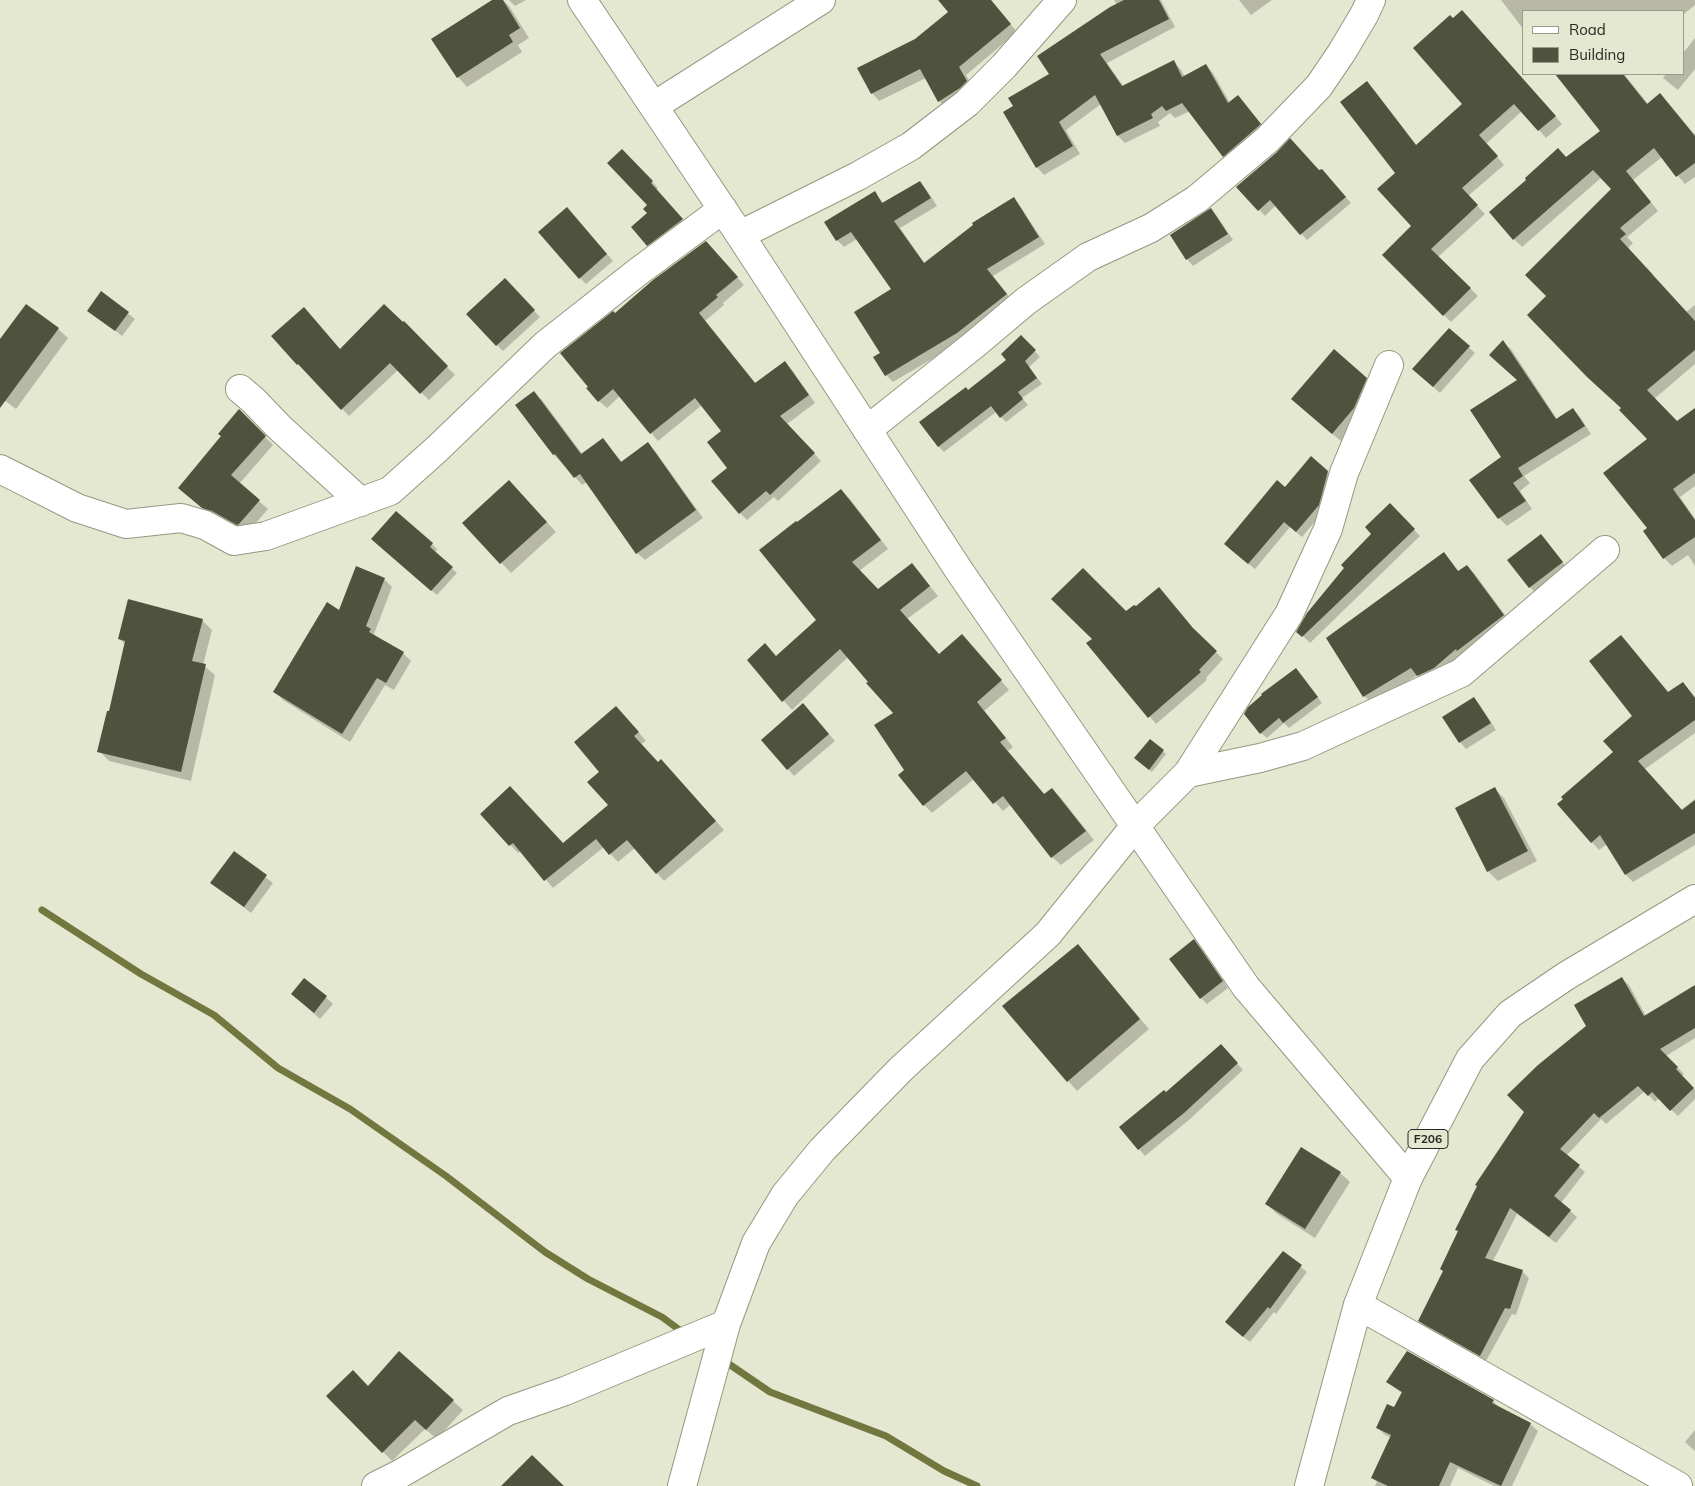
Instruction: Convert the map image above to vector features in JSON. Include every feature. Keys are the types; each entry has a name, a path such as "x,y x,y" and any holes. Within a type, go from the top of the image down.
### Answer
{"street":[{"path":"582,0 723,209 960,572 1246,987 1408,1178"},
{"path":"654,106 821,0"},
{"path":"740,235 858,176 911,146 967,103 1004,66 1062,0"},
{"path":"867,430 1026,301 1088,258 1151,228 1197,199 1267,140 1319,86 1342,52 1371,0"},
{"path":"0,469 77,508 126,524 182,518 205,525 234,540 266,536 390,490 437,449 545,345 639,271 723,209"},
{"path":"682,1486 726,1324 756,1243 785,1195 822,1150 901,1069 1048,934 1135,826 1188,773 1289,614 1328,530 1344,473 1390,365"},
{"path":"240,389 360,502"},
{"path":"1188,773 1260,758 1303,746 1345,728 1461,672 1605,550"},
{"name":"F206","path":"1308,1486 1358,1305 1408,1178 1470,1059 1510,1014 1566,976 1695,899"},
{"path":"1358,1305 1678,1486"},
{"path":"394,1482 508,1411 565,1391 726,1324"}],"building":[{"path":"492,0 503,0 520,28 509,35 513,42 457,78 431,39"},
{"path":"938,0 991,0 1011,24 959,67 967,81 960,88 938,102 920,69 871,94 857,68 915,39 948,12"},
{"path":"1124,0 1159,0 1169,19 1100,54 1122,86 1174,60 1182,77 1206,64 1228,103 1238,95 1261,124 1223,157 1182,103 1166,111 1162,106 1151,114 1153,118 1117,136 1095,95 1059,122 1073,146 1036,168 1003,112 1013,106 1008,98 1049,74 1037,56 1110,7"},
{"path":"1462,10 1556,116 1538,131 1514,104 1479,135 1498,156 1462,188 1478,205 1431,249 1471,288 1443,316 1382,255 1411,226 1377,189 1395,173 1340,102 1367,81 1416,145 1462,104 1413,48 1450,15 1453,18"},
{"path":"1556,75 1624,75 1647,104 1660,93 1695,136 1695,163 1676,177 1654,148 1626,171 1651,202 1620,228 1626,234 1620,239 1695,321 1695,350 1647,390 1677,421 1695,408 1695,473 1673,489 1695,520 1695,537 1663,559 1643,531 1647,528 1603,473 1647,439 1619,410 1621,408 1587,377 1527,315 1546,296 1525,275 1611,189 1593,170 1513,240 1489,212 1526,180 1525,178 1558,148 1566,157 1600,131"},
{"path":"1290,138 1319,170 1322,169 1346,197 1300,235 1270,200 1258,211 1236,187 1277,152"},
{"path":"622,149 653,181 651,183 683,219 647,246 631,227 647,213 643,209 647,205 607,163"},
{"path":"920,181 931,198 894,221 924,263 973,225 972,223 1014,197 1039,237 987,269 1007,294 957,333 885,376 873,357 880,353 854,312 891,289 851,232 836,241 824,222 875,191 882,203"},
{"path":"567,207 607,254 579,279 538,232"},
{"path":"1211,208 1228,234 1186,260 1170,235"},
{"path":"706,241 738,277 716,295 718,297 699,313 755,383 785,361 809,395 780,416 815,453 770,495 766,491 739,514 711,481 727,468 707,442 721,431 695,398 650,434 613,389 598,402 560,353 613,311 615,313 653,280"},
{"path":"505,278 535,310 496,346 466,314"},
{"path":"101,291 129,312 115,331 87,311"},
{"path":"26,304 59,328 0,408 0,339"},
{"path":"384,304 404,321 448,366 420,394 390,363 341,410 271,336 304,307 340,349"},
{"path":"1449,328 1470,346 1433,387 1412,369"},
{"path":"1021,335 1036,350 1025,361 1037,378 1018,392 1023,399 1000,418 991,406 938,447 919,422 966,387 968,390 1006,360 1001,354"},
{"path":"1503,340 1556,419 1573,408 1585,426 1518,468 1523,476 1513,483 1526,501 1498,519 1469,480 1501,457 1470,410 1517,380 1489,355"},
{"path":"1334,349 1367,378 1354,408 1332,434 1291,399"},
{"path":"534,391 581,454 603,438 621,462 648,442 696,510 636,554 580,474 574,478 555,454 553,455 515,405"},
{"path":"239,409 266,436 231,475 260,500 237,525 212,511 202,508 178,488 221,436 218,434"},
{"path":"1311,456 1328,471 1319,505 1296,532 1284,522 1248,564 1224,544 1277,480 1285,487"},
{"path":"509,480 547,522 500,564 462,523"},
{"path":"841,489 881,540 852,562 878,589 912,563 930,586 900,610 939,654 962,634 1002,680 977,702 1006,738 1000,742 1044,794 1052,788 1086,831 1051,858 1003,796 993,804 966,771 923,806 898,775 904,770 874,725 893,713 866,683 868,682 840,649 782,702 747,660 765,643 776,656 816,620 759,550"},
{"path":"1390,503 1415,529 1302,637 1296,632 1307,613 1344,568 1341,565 1371,534 1365,527"},
{"path":"396,511 433,543 430,547 453,567 431,591 371,539"},
{"path":"1541,534 1563,562 1529,588 1507,560"},
{"path":"1444,552 1458,571 1467,565 1504,615 1457,651 1456,649 1434,668 1417,676 1411,668 1363,697 1326,638"},
{"path":"356,566 385,578 366,626 371,629 369,632 404,652 386,683 377,678 342,734 273,692 327,602 339,610"},
{"path":"1083,568 1126,611 1134,605 1136,606 1159,587 1193,628 1217,651 1199,670 1201,672 1148,718 1086,643 1092,639 1051,599"},
{"path":"128,599 203,619 192,661 206,664 181,772 97,752 107,711 109,711 125,641 118,639"},
{"path":"1621,635 1668,692 1683,682 1695,698 1695,720 1638,761 1682,810 1695,800 1695,833 1625,875 1600,835 1591,843 1557,804 1563,799 1561,797 1613,752 1603,741 1632,716 1589,661"},
{"path":"1296,668 1318,697 1283,723 1279,718 1260,734 1244,714 1261,694"},
{"path":"1474,697 1491,723 1459,743 1442,717"},
{"path":"803,703 829,734 787,770 761,740"},
{"path":"616,706 639,732 634,736 658,762 661,759 716,821 656,874 627,840 609,855 596,839 544,881 513,843 509,846 480,814 510,786 563,843 608,805 587,782 599,772 574,742"},
{"path":"1150,739 1164,750 1149,770 1134,758"},
{"path":"1495,787 1528,851 1487,872 1455,808"},
{"path":"234,851 267,875 244,907 210,883"},
{"path":"1194,939 1223,981 1200,999 1169,959"},
{"path":"1078,944 1140,1019 1067,1082 1002,1006"},
{"path":"1622,977 1644,1016 1695,985 1695,1028 1660,1049 1678,1067 1676,1069 1694,1088 1670,1111 1652,1092 1648,1096 1638,1086 1599,1118 1594,1113 1560,1149 1580,1165 1554,1196 1571,1210 1549,1237 1510,1208 1485,1258 1523,1270 1510,1309 1505,1308 1480,1356 1418,1321 1443,1271 1440,1269 1458,1231 1455,1230 1477,1186 1475,1185 1524,1112 1507,1095 1538,1065 1586,1026 1574,1005"},
{"path":"304,978 327,996 314,1013 291,994"},
{"path":"1221,1044 1238,1063 1184,1113 1138,1150 1119,1127 1164,1090 1166,1092"},
{"path":"1301,1147 1341,1172 1305,1229 1265,1204"},
{"path":"1283,1251 1302,1265 1270,1309 1268,1307 1243,1337 1225,1322"},
{"path":"399,1351 454,1400 426,1430 415,1420 382,1453 326,1396 353,1370 368,1386"},
{"path":"1407,1351 1494,1400 1492,1403 1531,1423 1501,1486 1450,1462 1439,1486 1388,1486 1371,1478 1391,1435 1376,1428 1387,1404 1394,1407 1402,1392 1386,1382"},
{"path":"532,1455 564,1486 501,1486"}],"waterway":[{"path":"42,910 141,974 214,1015 278,1068 350,1109 446,1176 545,1252 588,1279 662,1317 685,1334"},
{"path":"723,1360 770,1392 886,1436 944,1471 977,1486"}]}
